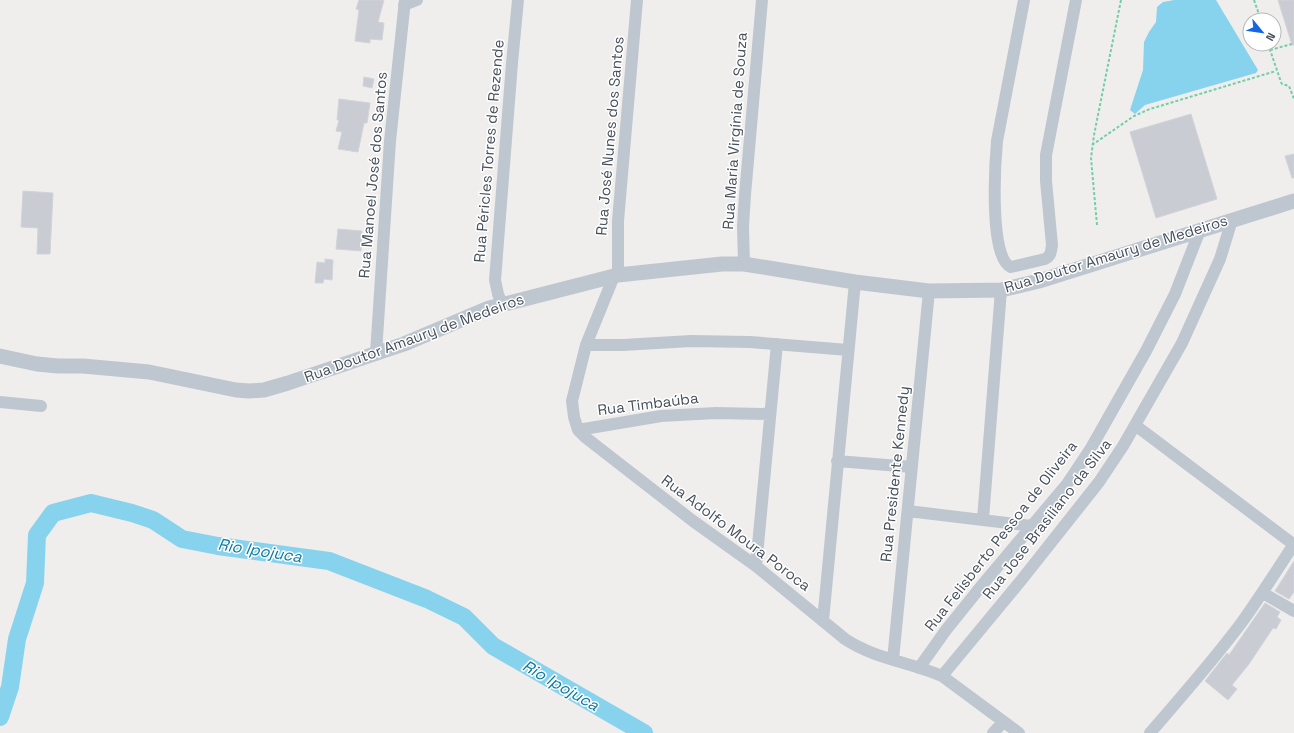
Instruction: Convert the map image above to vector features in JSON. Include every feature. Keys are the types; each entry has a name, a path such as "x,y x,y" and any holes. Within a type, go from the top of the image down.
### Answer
{"street":[{"path":"405,2 417,0"},
{"name":"Rua Péricles Torres de Rezende","path":"502,304 495,280 518,0"},
{"name":"Rua José Nunes dos Santos","path":"616,275 619,213 637,0"},
{"name":"Rua Maria Virgínia de Souza","path":"744,264 744,195 762,0"},
{"name":"Rua Doutor Amaury de Medeiros","path":"1024,0 994,164 994,204 998,242 1004,262 1008,266 1012,267 1045,259 1049,257 1051,252 1052,245 1046,182 1046,155 1076,0"},
{"name":"Rua Manoel José dos Santos","path":"376,353 390,141 405,2"},
{"name":"Rua Doutor Amaury de Medeiros","path":"0,356 37,364 84,366 149,372 214,386 249,391 264,390 404,344 502,304 616,275 722,264 744,264 855,282 929,291 1001,290 1039,281 1294,201"},
{"name":"Rua Jose Brasiliano da Silva","path":"942,676 1023,578 1099,482 1136,425 1182,343 1220,259 1232,220"},
{"name":"Rua Felisberto Pessoa de Oliveira","path":"919,668 946,630 1067,484 1091,448 1175,294 1200,230"},
{"path":"578,430 574,417 572,401 586,345 616,275"},
{"path":"824,621 837,461 855,282"},
{"path":"983,519 1001,290"},
{"name":"Rua Presidente Kennedy","path":"893,660 929,291"},
{"path":"586,345 623,346 690,341 750,342 848,350"},
{"path":"756,566 777,344"},
{"path":"0,402 41,406"},
{"name":"Rua Timbaúba","path":"578,430 661,416 716,412 770,414"},
{"path":"1136,425 1294,544 1263,593 1223,646 1150,733"},
{"name":"Rua Adolfo Moura Poroca","path":"578,430 584,437 693,521 756,566 844,639 858,648 942,676 1019,733"},
{"path":"837,461 912,467"},
{"path":"908,511 1032,526"},
{"path":"1263,593 1294,612"},
{"path":"994,733 1003,722"}],"path":[{"path":"1097,226 1091,158 1092,145 1121,0"},
{"path":"1254,0 1258,12"},
{"path":"1282,47 1292,44"},
{"path":"1271,52 1276,71 1282,84 1289,86 1294,99"},
{"path":"1092,145 1134,116 1150,109 1276,71"}],"water":[{"path":"1174,0 1216,0 1242,43 1242,52 1247,52 1258,70 1256,73 1145,105 1135,114 1130,110 1143,70 1144,42 1156,22 1157,7 1163,2"}],"building":[{"path":"359,0 384,0 378,22 384,23 382,40 370,39 370,43 355,41 359,10 356,9"},
{"path":"1278,0 1294,0 1294,45 1292,45"},
{"path":"364,77 374,79 372,88 363,86"},
{"path":"339,99 370,103 367,123 364,123 358,152 338,149 342,132 336,131 339,120 337,120"},
{"path":"1191,114 1217,199 1156,218 1130,132"},
{"path":"1294,154 1294,178 1292,178 1285,156"},
{"path":"23,191 53,193 50,254 37,254 38,228 21,227"},
{"path":"338,229 362,231 361,251 336,249"},
{"path":"325,259 333,260 332,280 324,279 323,283 315,283 317,262 325,263"},
{"path":"1294,561 1294,592 1289,599 1275,591"},
{"path":"1265,603 1280,612 1277,617 1281,620 1276,629 1273,628 1249,664 1232,685 1237,689 1228,700 1205,681 1227,653 1229,655"}],"waterway":[{"name":"Rio Ipojuca","path":"0,717 10,687 17,639 35,583 37,535 53,513 91,503 153,520 182,539 218,546 329,561 427,599 464,617 493,646 644,733"}]}
